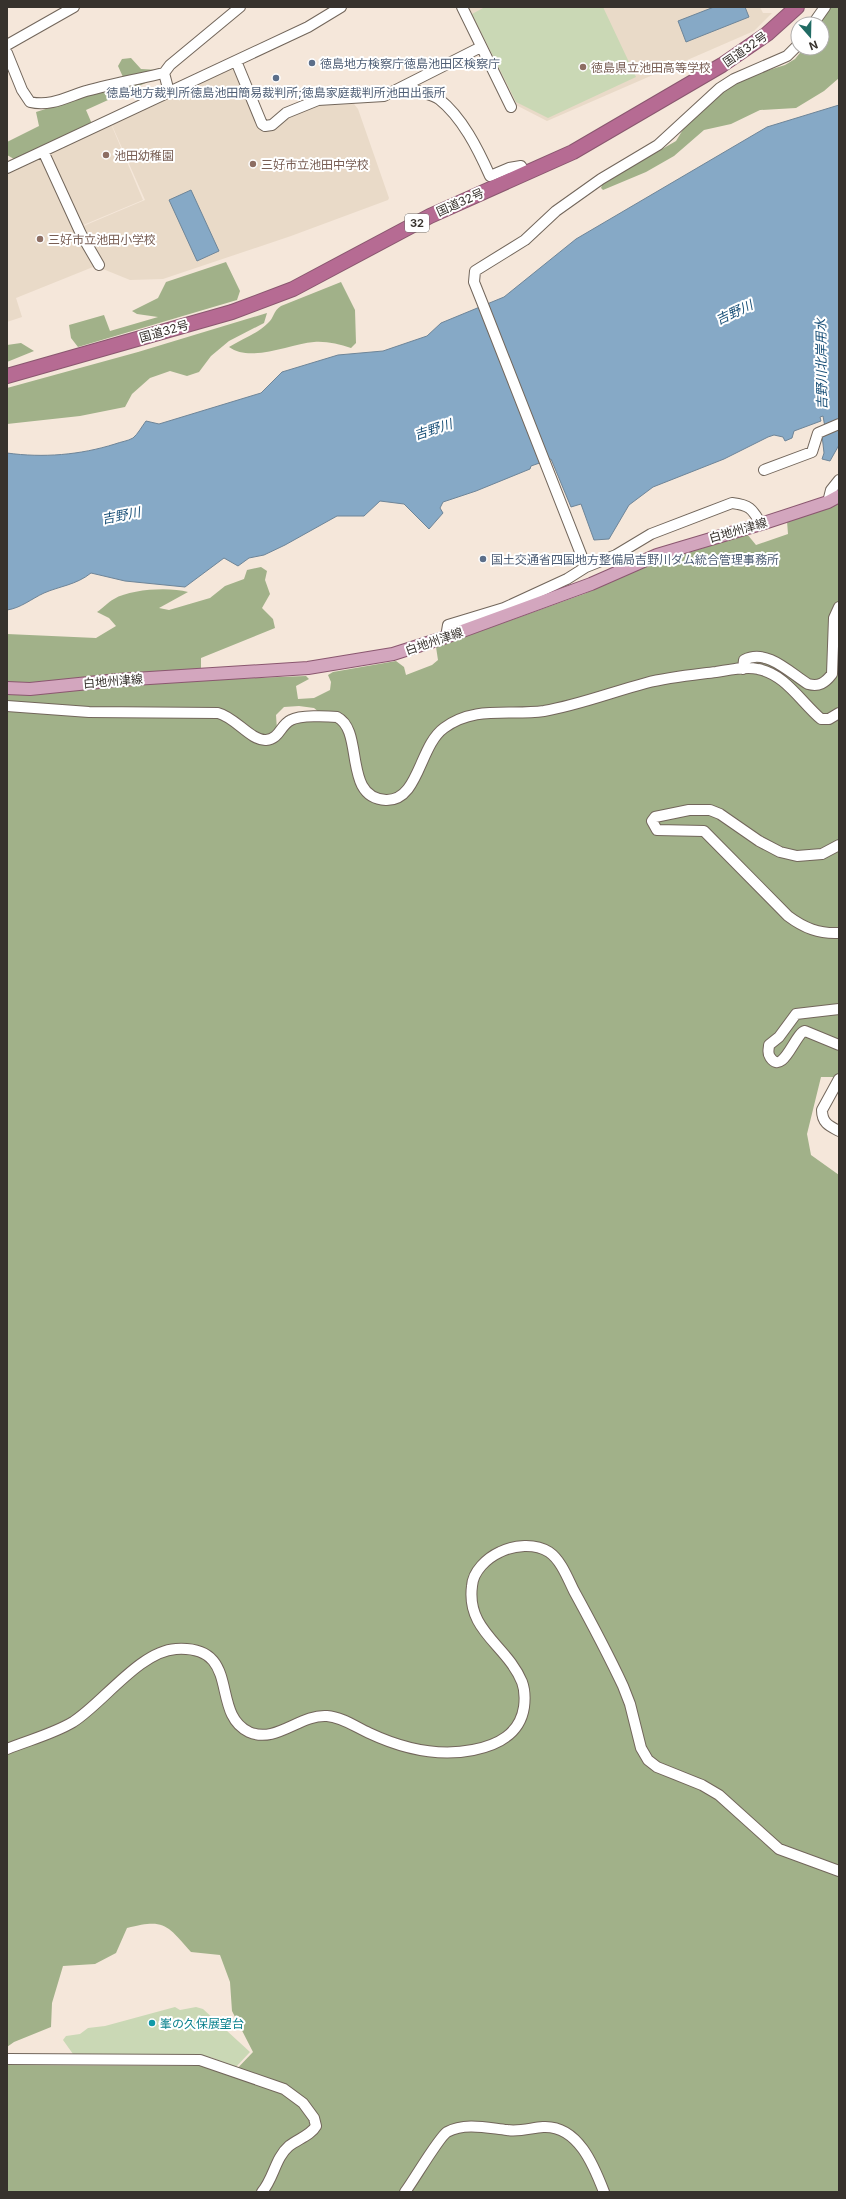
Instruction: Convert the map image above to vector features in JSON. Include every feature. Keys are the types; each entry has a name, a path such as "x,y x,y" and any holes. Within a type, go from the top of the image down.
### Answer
{"highway":[{"name":"国道32号","path":"7,376 232,312 286,291 430,216 573,152 722,65 767,34 797,7"}],"main road":[{"name":"白地州津線","path":"7,688 30,689 118,680 308,668 392,654 446,637 591,584 657,555 761,524 828,502 839,496"}],"street":[{"path":"7,45 63,10 74,7"},
{"path":"7,53 22,90 30,102 38,104 53,103 86,91 164,73 170,65 240,7"},
{"path":"7,168 308,27 341,7"},
{"path":"462,7 511,107"},
{"path":"819,16 825,7"},
{"path":"236,61 262,124 266,126 272,125 286,113 318,100 384,96 481,47"},
{"path":"586,566 565,509 474,282 474,275 477,268 525,240 556,211 601,179 658,145 720,88 734,79 786,56 790,52"},
{"path":"164,73 169,92"},
{"path":"408,85 411,88 438,98 453,113 483,159 490,176 509,168 521,166 525,173"},
{"path":"43,151 81,234 84,236 99,265"},
{"path":"764,470 812,452 818,432 839,424"},
{"path":"828,502 831,490 839,480"},
{"path":"446,637 448,625 504,608 567,579 586,566 616,555 651,534 732,503 746,504 755,512 761,524"},
{"path":"743,669 744,660 748,658 769,658 808,684 815,686 822,684 832,674 834,664 834,618 839,607"},
{"path":"7,706 89,712 218,713 232,718 254,736 265,741 275,738 286,724 293,719 337,717 343,720 350,732 355,767 362,784 368,792 377,798 386,800 396,798 413,784 427,748 443,728 456,720 475,713 538,711 557,708 665,678 756,668 774,675 822,719 829,719 839,712"},
{"path":"839,845 830,851 814,856 789,855 759,841 720,814 704,808 655,817 652,821 657,830 704,831 788,916 802,927 826,933 839,933"},
{"path":"839,1009 796,1014 779,1037 769,1045 768,1052 770,1058 774,1061 781,1061 788,1056 797,1037 805,1031 839,1045"},
{"path":"839,1078 822,1114 828,1125 839,1131"},
{"path":"7,1749 72,1722 89,1710 128,1674 158,1654 175,1649 192,1651 208,1656 214,1662 223,1681 231,1714 238,1725 249,1732 267,1734 279,1732 312,1717 326,1716 336,1717 394,1744 410,1748 456,1752 494,1744 505,1739 515,1730 524,1707 525,1693 517,1673 475,1618 471,1602 472,1582 488,1559 512,1547 526,1546 550,1553 568,1579 623,1686 632,1710 641,1748 648,1760 657,1767 702,1785 719,1795 780,1848 839,1871"},
{"path":"7,2059 200,2060 284,2089 303,2103 314,2118 316,2126 314,2130 289,2147 281,2155 262,2192"},
{"path":"405,2192 446,2133 460,2126 480,2126 514,2131 545,2127 568,2135 585,2152 595,2168 604,2192"}],"shaded area":[{"name":"徳島県立池田高等学校","path":"466,7 760,7 763,13 772,13 754,31 547,121 514,104"},
{"name":"三好市立池田中学校","path":"235,66 263,130 311,106 354,104 358,109 389,198 388,200 291,236 163,279 130,280 103,269 81,227 145,200 111,123"},
{"path":"111,124 143,200 81,226 47,154"},
{"name":"三好市立池田小学校","path":"42,156 77,232 70,235 73,241 83,238 94,259 93,267 16,298 22,317 7,322 7,172"}],"green space":[{"name":"徳島県立池田高等学校","path":"485,7 603,7 636,77 548,118 516,102 472,14"},
{"path":"829,7 839,7 839,78 824,91 796,108 760,110 731,124 704,130 674,156 646,172 603,190 601,188 603,183 676,141 684,128 720,94 741,79 785,65 797,56 830,56 830,16 823,16"},
{"path":"131,58 141,69 159,70 150,81 86,110 92,124 14,159 7,155 7,142 39,126 36,112 113,88 123,77 118,66 122,59"},
{"path":"226,262 240,291 237,300 78,347 71,338 69,325 104,315 110,331 158,317 137,314 132,311 158,298 166,282"},
{"path":"341,282 355,310 356,343 351,348 332,343 314,342 259,353 248,353 229,347 264,327 270,321 276,310 281,306"},
{"path":"267,313 264,323 229,341 211,356 199,372 187,376 170,371 150,378 132,394 125,407 80,416 7,424 7,388 138,352"},
{"path":"21,343 34,351 7,362 7,345"},
{"path":"839,502 839,1077 821,1077 807,1134 811,1155 839,1175 839,2192 7,2192 7,2065 204,2066 232,2074 253,2052 232,2011 230,1982 220,1955 191,1952 176,1935 164,1926 158,1924 140,1925 127,1928 116,1953 95,1964 63,1966 52,2003 51,2027 14,2042 7,2047 7,634 96,638 116,626 109,618 97,612 112,600 121,596 140,591 161,589 188,592 159,608 169,610 210,598 225,586 244,579 247,570 261,567 267,571 265,580 270,594 262,608 273,619 275,628 201,658 201,680 306,676 309,679 296,686 298,699 314,698 330,690 331,682 328,675 333,672 396,661 404,667 406,675 432,665 438,660 436,647 584,594 644,567 747,534 756,545 788,534 787,521","holes":["299,706 314,708 320,713 348,723 318,721 295,723 290,726 277,740 270,744 266,736 277,730 276,715 284,707"]},
{"path":"175,2007 180,2010 196,2007 203,2009 250,2052 236,2067 210,2057 182,2055 73,2054 63,2040 66,2036 80,2034 88,2028 105,2026"}],"water":[{"path":"714,7 745,7 749,17 686,42 678,21"},
{"path":"839,105 839,445 830,461 822,459 824,453 822,435 826,433 823,416 820,417 821,421 794,431 792,438 785,441 783,437 774,435 768,437 724,459 653,487 629,505 609,539 594,540 581,504 571,507 551,459 531,466 530,469 476,491 443,502 440,508 443,513 429,529 404,504 380,501 364,516 337,516 285,545 264,555 249,558 238,566 224,558 185,587 125,581 91,573 80,580 44,593 21,605 7,610 7,453 48,455 75,453 102,448 133,438 146,421 159,424 261,393 282,372 338,355 383,351 427,336 441,323 504,297 576,239 767,127"},
{"path":"191,190 219,251 197,261 169,200"}],"place":[{"name":"徳島地方検察庁徳島池田区検察庁","path":"312,63"},
{"name":"徳島県立池田高等学校","path":"583,67"},
{"name":"徳島地方裁判所徳島池田簡易裁判所;徳島家庭裁判所池田出張所","path":"276,78"},
{"name":"池田幼稚園","path":"106,155"},
{"name":"三好市立池田中学校","path":"253,164"},
{"name":"三好市立池田小学校","path":"40,239"},
{"name":"国土交通省四国地方整備局吉野川ダム統合管理事務所","path":"483,559"},
{"name":"峯の久保展望台","path":"152,2023"}],"water label":[{"name":"吉野川","path":"734,312"},
{"name":"吉野川北岸用水","path":"821,364"},
{"name":"吉野川","path":"433,429"},
{"name":"吉野川","path":"121,515"}]}
